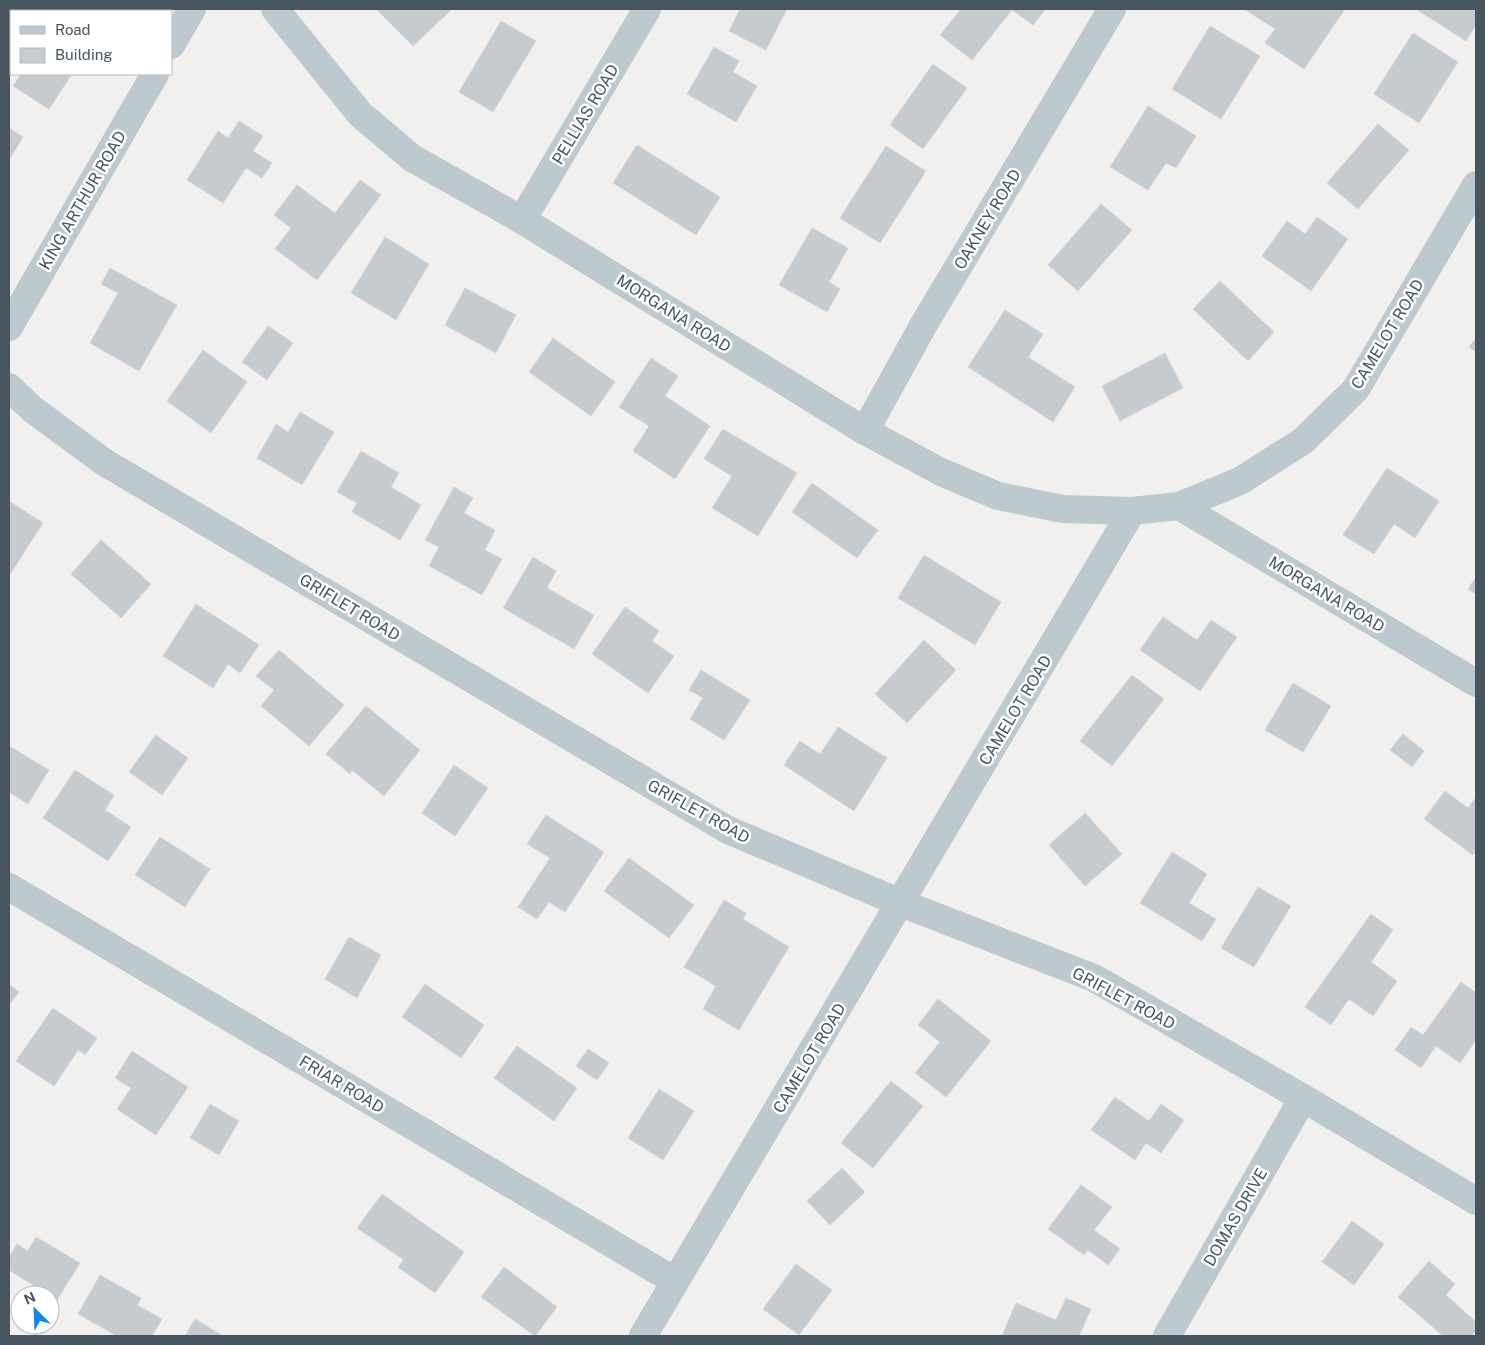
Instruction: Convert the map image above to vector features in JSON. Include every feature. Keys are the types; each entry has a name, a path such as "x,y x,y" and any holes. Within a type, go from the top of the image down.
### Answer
{"street":[{"path":"172,43 192,9"},
{"name":"MORGANA ROAD","path":"275,9 360,114 412,158 522,220 865,431 941,472 998,496 1063,509 1132,511"},
{"name":"PELLIAS ROAD","path":"522,220 647,9"},
{"name":"OAKNEY ROAD","path":"865,431 924,324 1112,9"},
{"name":"KING ARTHUR ROAD","path":"9,327 154,75"},
{"name":"CAMELOT ROAD","path":"643,1336 1132,511 1179,506 1240,481 1303,441 1356,389 1476,185"},
{"name":"GRIFLET ROAD","path":"9,387 32,409 104,462 728,830 901,903 1094,978 1303,1098 1476,1201"},
{"name":"MORGANA ROAD","path":"1179,506 1476,682"},
{"name":"FRIAR ROAD","path":"9,887 675,1281"},
{"name":"DOMAS DRIVE","path":"1167,1336 1303,1098"}],"building":[{"path":"376,9 452,9 413,46"},
{"path":"740,9 787,9 766,50 729,31"},
{"path":"961,9 1046,9 1033,25 1012,10 972,60 940,35"},
{"path":"1244,9 1345,9 1304,69 1265,43 1275,29"},
{"path":"1416,9 1476,9 1476,25 1466,41"},
{"path":"501,21 536,41 493,112 459,92"},
{"path":"1210,26 1260,56 1221,119 1172,89"},
{"path":"1413,33 1458,62 1419,123 1374,94"},
{"path":"714,47 739,61 733,72 757,86 736,122 687,94"},
{"path":"933,64 967,88 923,149 890,125"},
{"path":"20,75 71,75 49,109 13,86"},
{"path":"1148,106 1196,136 1176,168 1166,163 1148,190 1110,167"},
{"path":"239,121 263,136 253,151 272,163 262,178 246,168 223,203 187,180 218,131 228,138"},
{"path":"1378,124 1409,150 1358,209 1327,183"},
{"path":"9,128 23,137 9,160"},
{"path":"637,145 720,197 696,235 613,183"},
{"path":"886,146 926,171 880,243 840,218"},
{"path":"360,180 381,195 317,280 275,249 291,228 274,215 297,185 335,213"},
{"path":"1101,204 1132,230 1078,291 1048,265"},
{"path":"1317,217 1348,239 1311,291 1262,256 1287,221 1305,234"},
{"path":"812,228 848,248 829,282 840,289 827,312 779,285"},
{"path":"385,237 429,264 396,320 351,293"},
{"path":"110,268 177,305 139,371 90,343 118,293 101,284"},
{"path":"1220,281 1274,332 1248,361 1193,309"},
{"path":"465,288 516,315 496,353 445,325"},
{"path":"1005,310 1043,334 1028,357 1075,387 1053,422 968,367"},
{"path":"268,326 293,343 267,380 242,362"},
{"path":"553,338 615,382 591,416 529,372"},
{"path":"1476,338 1476,352 1469,347"},
{"path":"203,350 247,382 211,433 167,401"},
{"path":"1165,353 1183,388 1120,421 1102,386"},
{"path":"651,358 678,376 665,396 710,426 675,479 633,451 649,426 619,407"},
{"path":"300,412 334,432 302,485 257,458 276,424 288,432"},
{"path":"723,429 797,473 758,536 712,508 732,476 704,459"},
{"path":"361,451 399,473 391,487 421,505 400,540 352,512 357,503 337,492"},
{"path":"1387,468 1439,501 1415,538 1394,524 1374,554 1343,535"},
{"path":"812,483 878,530 857,558 792,512"},
{"path":"454,487 473,498 464,513 495,530 485,550 502,559 482,595 429,566 439,547 425,540"},
{"path":"9,501 43,523 9,576"},
{"path":"101,540 151,584 121,618 71,574"},
{"path":"924,555 1001,602 975,645 898,598"},
{"path":"533,557 556,571 547,588 594,615 574,649 503,608"},
{"path":"1476,577 1476,594 1468,589"},
{"path":"196,604 259,645 240,673 228,664 213,688 163,656"},
{"path":"625,607 659,631 652,641 674,656 648,693 592,654"},
{"path":"1163,617 1197,640 1211,620 1237,637 1200,691 1140,650"},
{"path":"924,640 956,670 907,723 875,694"},
{"path":"279,650 344,705 309,746 261,706 274,690 256,676"},
{"path":"701,670 750,700 724,740 690,719 703,698 689,690"},
{"path":"1132,675 1164,699 1112,766 1080,741"},
{"path":"1293,683 1331,706 1303,752 1265,730"},
{"path":"366,706 420,750 384,796 352,770 350,774 326,754"},
{"path":"838,727 887,758 854,811 784,765 800,741 820,754"},
{"path":"1403,734 1424,751 1412,767 1390,750"},
{"path":"156,735 188,758 162,795 129,772"},
{"path":"9,746 49,770 28,804 9,792"},
{"path":"454,765 488,788 455,836 422,813"},
{"path":"75,770 114,795 105,810 131,827 108,861 43,818"},
{"path":"1445,791 1468,808 1476,797 1476,851 1473,855 1424,819"},
{"path":"1085,813 1122,854 1085,886 1049,845"},
{"path":"546,815 604,852 565,912 549,902 537,919 518,907 550,858 527,844"},
{"path":"160,837 210,869 185,907 135,875"},
{"path":"1172,852 1207,874 1189,903 1216,919 1202,941 1140,903"},
{"path":"629,858 694,905 669,938 604,891"},
{"path":"1258,887 1291,906 1254,967 1221,948"},
{"path":"724,900 746,913 743,919 789,947 739,1030 703,1009 716,986 684,967"},
{"path":"1371,914 1393,930 1371,962 1397,981 1373,1016 1349,999 1331,1025 1305,1007"},
{"path":"349,937 381,955 357,998 325,979"},
{"path":"1461,982 1476,993 1476,1040 1460,1063 1436,1046 1421,1068 1395,1050 1411,1027 1423,1035"},
{"path":"9,984 19,992 9,1005"},
{"path":"425,984 484,1025 461,1058 402,1017"},
{"path":"938,999 991,1041 946,1097 915,1073 940,1042 918,1025"},
{"path":"53,1008 97,1038 85,1055 78,1050 54,1086 16,1061"},
{"path":"517,1046 577,1088 554,1121 494,1078"},
{"path":"588,1049 609,1063 597,1080 576,1066"},
{"path":"132,1051 188,1087 156,1135 117,1109 131,1088 115,1078"},
{"path":"891,1081 923,1106 873,1168 841,1143"},
{"path":"659,1089 694,1111 663,1160 628,1138"},
{"path":"1115,1097 1149,1121 1161,1104 1184,1120 1161,1153 1146,1143 1135,1160 1091,1130"},
{"path":"210,1104 239,1121 219,1155 190,1138"},
{"path":"842,1168 865,1192 830,1225 807,1201"},
{"path":"1081,1185 1112,1207 1094,1230 1120,1249 1108,1265 1088,1250 1084,1255 1048,1229"},
{"path":"382,1194 464,1252 435,1293 398,1267 404,1260 357,1228"},
{"path":"1352,1221 1384,1244 1354,1285 1322,1262"},
{"path":"36,1237 80,1263 60,1295 60,1285 33,1285 9,1270 9,1257 17,1244 28,1251"},
{"path":"1429,1261 1455,1284 1446,1295 1476,1322 1476,1331 1471,1336 1443,1336 1398,1297"},
{"path":"796,1264 832,1290 799,1335 763,1309"},
{"path":"504,1267 557,1307 535,1336 481,1297"},
{"path":"100,1275 141,1298 137,1305 162,1319 152,1336 117,1336 78,1314"},
{"path":"1066,1298 1091,1309 1079,1336 1002,1336 1016,1303 1056,1320"},
{"path":"195,1319 223,1336 185,1336"}]}
